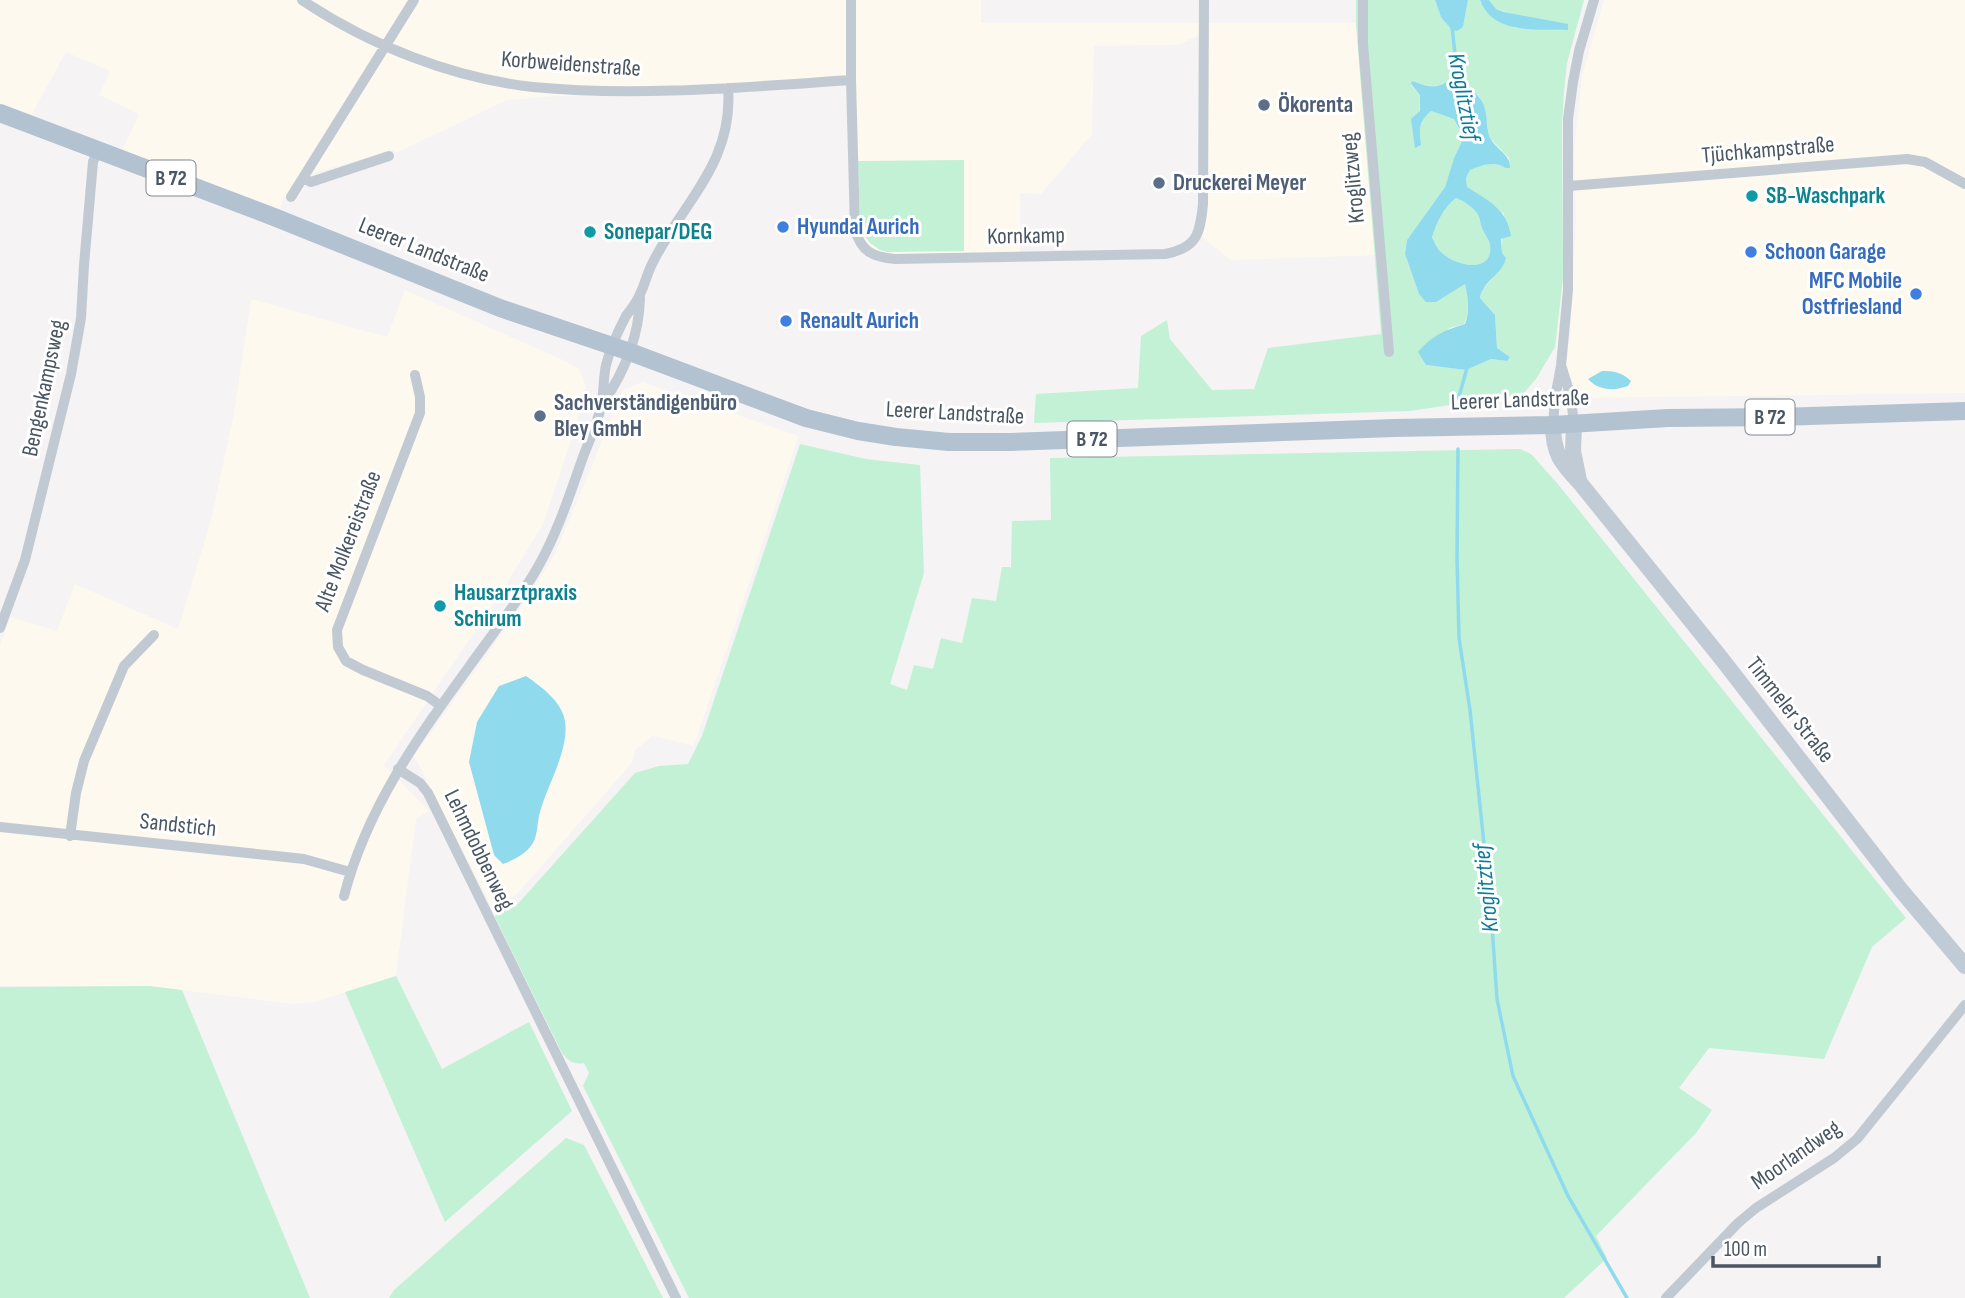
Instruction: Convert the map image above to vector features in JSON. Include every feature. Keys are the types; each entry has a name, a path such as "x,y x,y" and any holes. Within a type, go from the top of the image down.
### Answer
{"main road":[{"name":"Leerer Landstraße","path":"0,113 308,230 500,307 622,349 806,418 858,431 919,440 1010,442 1553,425 1668,418 1965,411"},
{"name":"Timmeler Straße","path":"1574,424 1573,450 1580,483"},
{"name":"Timmeler Straße","path":"1553,425 1553,443 1566,468 1721,658 1900,889 1965,966"}],"street":[{"name":"Korbweidenstraße","path":"302,0 386,47 438,66 531,86 612,92 851,80"},
{"path":"291,197 414,0"},
{"name":"Kornkamp","path":"851,0 855,229 862,244 873,255 895,259 1165,254 1181,251 1190,245 1199,234 1203,204 1204,0"},
{"name":"Kroglitzweg","path":"1363,0 1363,44 1389,352"},
{"path":"1553,425 1568,290 1568,119 1584,31 1594,0"},
{"path":"601,407 618,381 625,318 640,295 662,246 713,166 721,146 729,115 728,88"},
{"name":"Bengenkampsweg","path":"0,628 25,560 71,374 81,318 93,162 98,150"},
{"path":"303,178 311,182 389,156"},
{"name":"Tjüchkampstraße","path":"1569,186 1907,159 1925,162 1965,184"},
{"path":"344,896 350,872 379,804 398,769 539,566 561,521 601,407 607,365 622,349 639,320 640,295"},
{"path":"1561,366 1571,398 1574,424"},
{"name":"Alte Molkereistraße","path":"415,375 420,397 419,413 337,630 338,647 346,661 354,666 427,696 441,706"},
{"path":"70,836 84,761 124,666 154,635"},
{"name":"Lehmdobbenweg","path":"398,769 420,783 428,793 676,1298"},
{"name":"Sandstich","path":"0,827 304,859 350,872"},
{"name":"Moorlandweg","path":"1666,1298 1738,1223 1756,1208 1834,1158 1857,1139 1965,1005"},
{"path":"1675,1289 1685,1298"}],"shaded area":[{"path":"0,0 981,0 981,23 1363,23 1381,255 1231,260 1198,234 1203,33 1178,45 1094,46 1092,134 1041,194 1020,193 1020,257 881,258 857,235 851,83 507,100 396,153 393,150 314,173 295,202 284,197 278,213 122,151 139,114 99,95 110,71 66,52 30,117 0,105"},
{"path":"1604,0 1965,0 1965,393 1582,398 1565,368 1570,336 1576,219 1574,152 1582,76"},
{"path":"405,290 563,360 579,369 586,386 576,426 543,524 501,593 384,765 429,811 416,819 396,976 315,1002 292,1004 149,986 0,986 0,645 11,617 57,631 75,584 178,629 211,520 234,413 251,299 387,337"},
{"path":"643,382 799,436 694,746 653,736 636,749 631,764 517,894 493,910 414,756 529,596 556,552 623,390"}],"green space":[{"path":"1356,0 1435,0 1441,17 1463,27 1468,0 1480,0 1515,28 1568,30 1496,9 1489,0 1584,0 1567,63 1564,92 1563,278 1555,347 1536,379 1523,394 1410,411 1034,423 1036,394 1138,388 1141,336 1167,320 1170,339 1212,390 1254,389 1268,348 1381,334","holes":["1456,63 1463,79 1479,96 1485,109 1487,130 1491,139 1509,158 1510,167 1484,165 1470,170 1466,178 1467,187 1504,214 1498,268 1480,298 1495,315 1497,348 1509,356 1507,361 1491,359 1466,370 1426,365 1449,328 1464,324 1468,304 1465,283 1453,290 1419,294 1405,254 1407,240 1445,187 1463,139 1454,119 1431,111 1423,118 1419,131 1420,95 1411,85 1412,81 1437,86 1442,84 1453,78"]},
{"path":"964,160 964,251 888,252 870,243 860,224 858,161"},
{"path":"1456,198 1476,212 1489,242 1490,254 1486,261 1479,264 1454,261 1440,251 1432,237 1447,206"},
{"path":"800,444 866,459 920,465 924,573 890,684 907,690 914,665 933,669 941,638 962,643 972,598 996,601 1002,567 1011,567 1012,521 1051,520 1050,458 1520,449 1531,454 1557,483 1906,918 1872,947 1824,1059 1709,1048 1679,1088 1712,1110 1696,1133 1596,1236 1607,1258 1564,1298 689,1298 583,1086 589,1073 584,1063 572,1062 562,1053 495,917 496,914 516,906 635,773 659,766 688,764 702,736"},
{"path":"396,976 442,1069 529,1022 572,1111 445,1222 345,992"},
{"path":"149,986 182,990 310,1298 0,1298 0,987"},
{"path":"566,1138 584,1145 663,1298 389,1298 394,1290"}],"water":[{"path":"1435,0 1468,0 1463,27 1457,31 1452,30 1441,17"},
{"path":"1480,0 1489,0 1496,9 1504,12 1568,24 1568,30 1505,25 1486,11"},
{"path":"1456,62 1465,82 1482,101 1490,137 1510,164 1510,168 1495,164 1484,165 1470,170 1466,178 1467,187 1501,212 1509,227 1511,236 1501,239 1502,253 1506,258 1504,264 1485,287 1480,298 1495,315 1497,348 1510,357 1507,361 1491,359 1466,370 1426,365 1418,352 1439,334 1465,324 1468,304 1465,284 1436,302 1426,302 1419,294 1405,254 1407,240 1445,187 1463,139 1454,119 1431,111 1420,127 1421,145 1415,148 1411,119 1420,111 1420,95 1411,84 1412,81 1437,86 1453,78","holes":["1456,198 1476,212 1489,242 1490,254 1486,261 1479,264 1454,261 1439,250 1432,237 1444,211"]},
{"path":"1602,371 1618,373 1631,381 1628,386 1612,389 1597,386 1588,379"},
{"path":"526,676 548,693 561,708 565,737 543,801 533,843 520,856 503,864 494,855 469,762 477,722 499,686"}],"waterway":[{"name":"Kroglitztief","path":"1452,26 1456,64"},
{"name":"Kroglitztief","path":"1457,404 1467,368"},
{"name":"Kroglitztief","path":"1458,449 1459,638 1470,710 1491,911 1497,999 1513,1076 1568,1196 1627,1298"}],"place":[{"name":"Ökorenta","path":"1264,105"},
{"name":"Druckerei Meyer","path":"1159,183"},
{"name":"SB-Waschpark","path":"1752,196"},
{"name":"Hyundai Aurich","path":"783,227"},
{"name":"Sonepar/DEG","path":"590,232"},
{"name":"Schoon Garage","path":"1751,252"},
{"name":"MFC Mobile Ostfriesland","path":"1916,294"},
{"name":"Renault Aurich","path":"786,321"},
{"name":"Sachverständigenbüro Bley GmbH","path":"540,416"},
{"name":"Hausarztpraxis Schirum","path":"440,606"}]}
